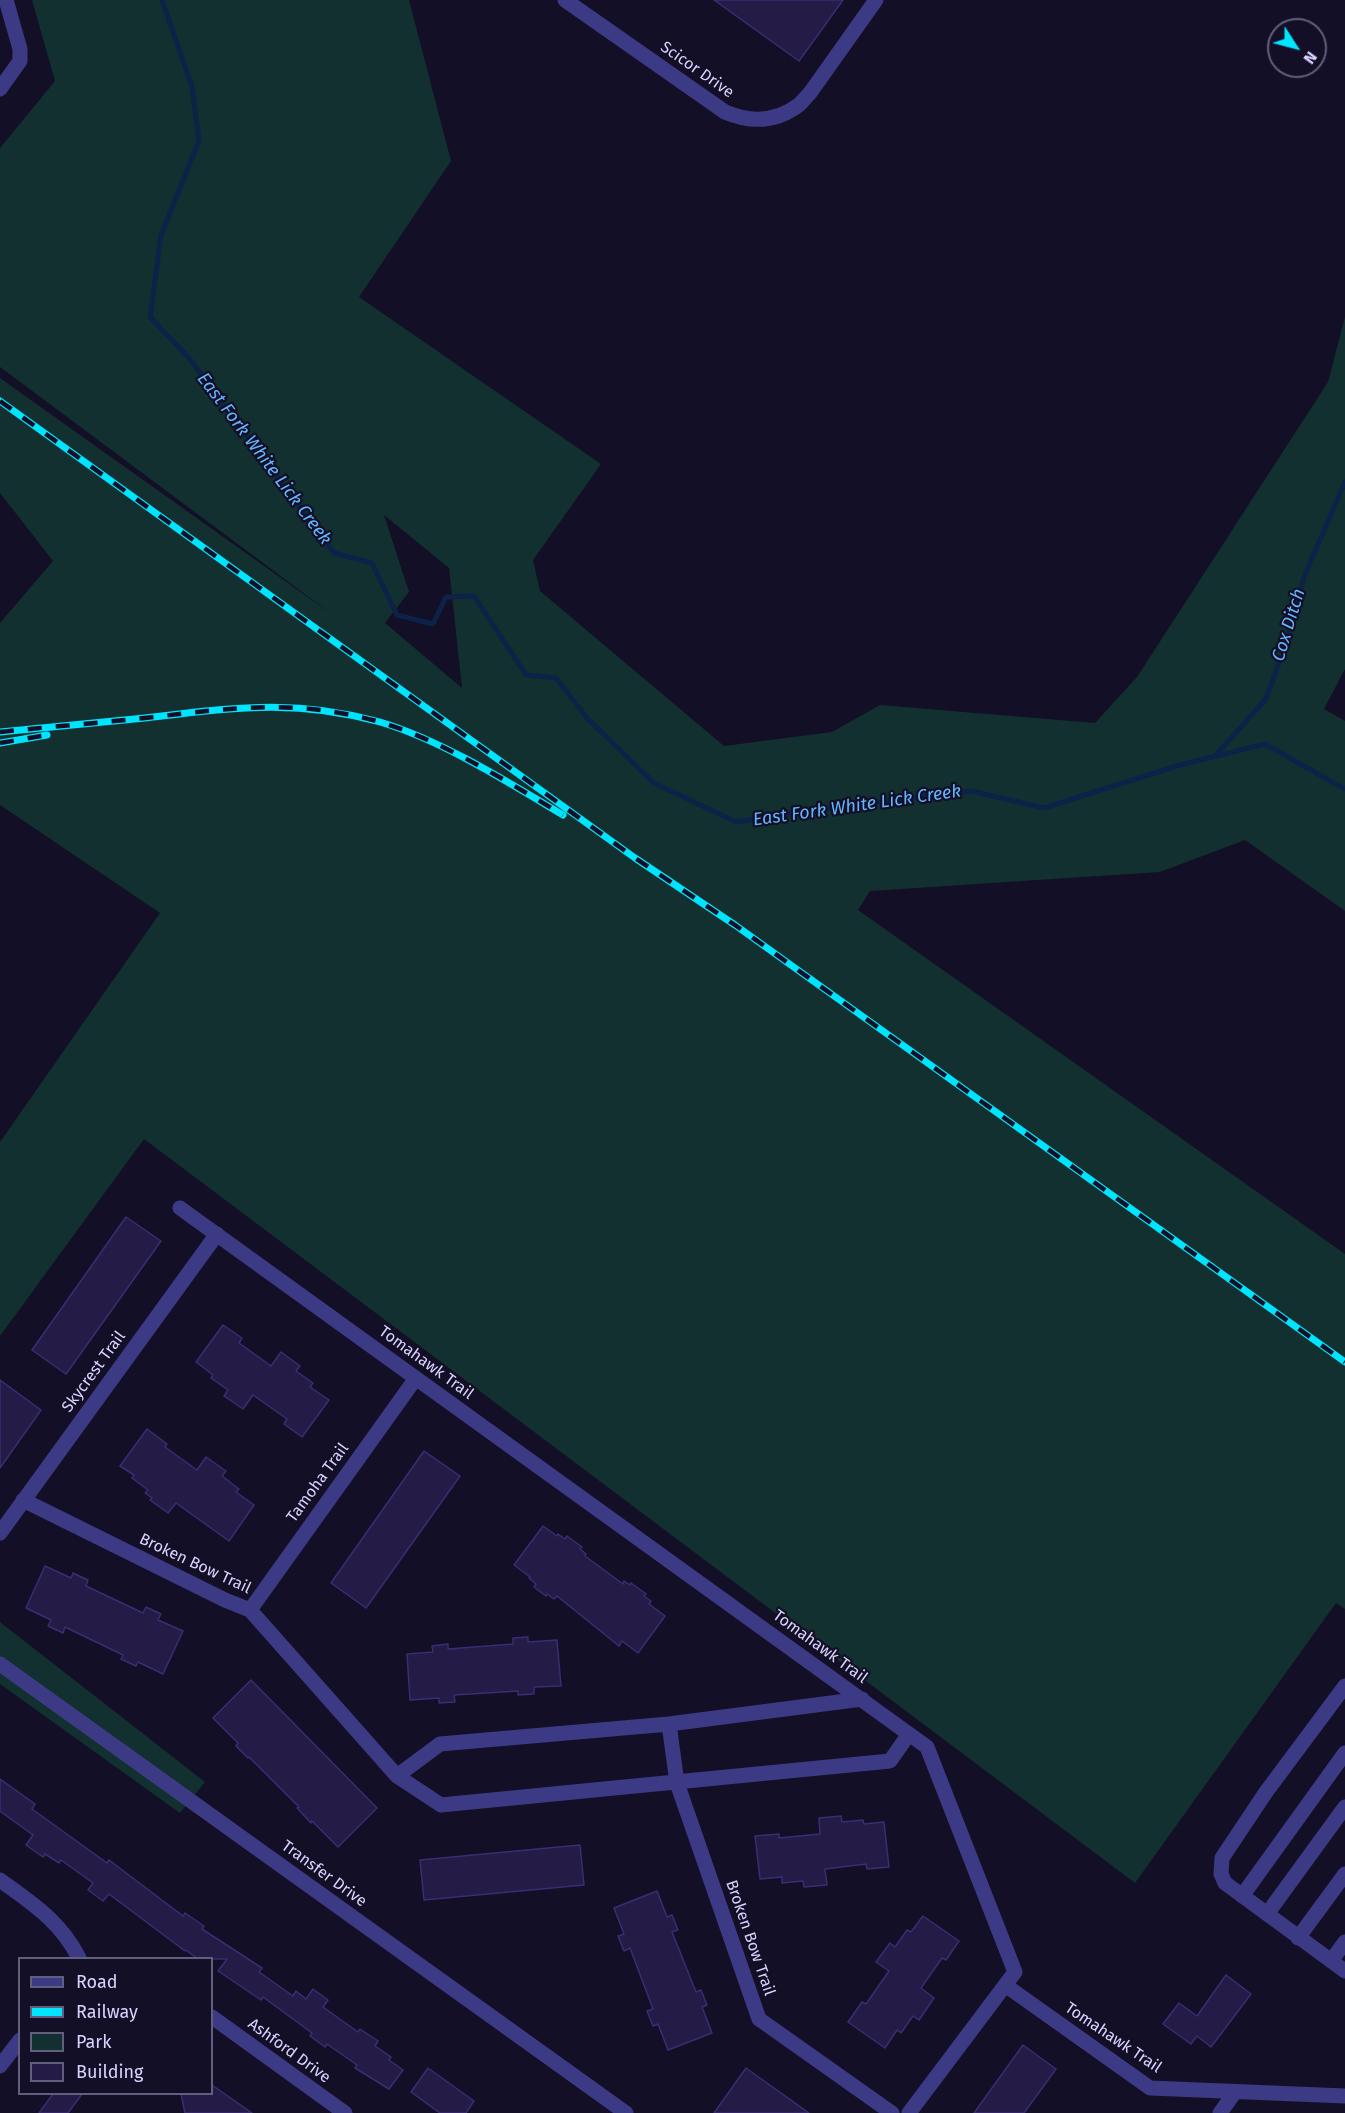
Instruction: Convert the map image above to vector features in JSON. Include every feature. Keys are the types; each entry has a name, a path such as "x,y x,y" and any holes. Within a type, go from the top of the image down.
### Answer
{"street":[{"path":"0,89 20,61 20,49 6,0"},
{"name":"Scicor Drive","path":"565,0 725,112 754,120 782,115 801,103 876,0"},
{"name":"Tomahawk Trail","path":"180,1208 927,1747 1015,1972 1005,1985 1149,2088 1345,2096"},
{"name":"Skycrest Trail","path":"0,1533 217,1233"},
{"name":"Tamoha Trail","path":"250,1610 416,1378"},
{"name":"Broken Bow Trail","path":"23,1500 225,1600 250,1610 397,1776 441,1805 890,1761 909,1734"},
{"name":"Transfer Drive","path":"0,1664 626,2113"},
{"path":"1345,1686 1266,1792 1222,1858 1221,1874 1225,1883 1345,1971"},
{"path":"397,1776 440,1744 669,1724 862,1699"},
{"name":"Broken Bow Trail","path":"669,1724 678,1783 759,2019 892,2113"},
{"path":"1242,1896 1345,1753"},
{"path":"1267,1914 1345,1808"},
{"path":"1298,1938 1345,1874"},
{"path":"0,1880 54,1922 70,1942 78,1957"},
{"path":"1331,1961 1345,1942"},
{"path":"909,2113 1005,1985"},
{"name":"Ashford Drive","path":"213,2018 345,2113"},
{"path":"0,2066 18,2043"},
{"path":"1220,2113 1235,2092"}],"green space":[{"path":"32,0 409,0 451,161 359,297 601,464 533,560 540,591 724,746 832,732 880,705 1095,723 1137,677 1328,382 1345,317 1345,669 1324,709 1345,721 1345,911 1245,840 1160,872 870,891 858,910 1345,1254 1345,1609 1336,1603 1135,1883 144,1139 0,1336 0,1142 160,913 0,805 0,623 53,561 0,493 0,378 333,615 0,367 0,148 55,81","holes":["384,515 449,568 462,688 385,623 409,592"]},
{"path":"0,1622 205,1782 180,1813 0,1684"}],"building":[{"path":"714,0 843,0 799,61"},
{"path":"126,1217 161,1241 66,1374 32,1350"},
{"path":"223,1325 242,1338 239,1343 271,1366 281,1352 300,1366 296,1371 313,1383 310,1387 329,1400 302,1437 284,1424 287,1419 253,1395 243,1409 224,1396 228,1390 211,1378 213,1375 196,1362"},
{"path":"0,1380 41,1410 0,1468"},
{"path":"147,1429 167,1444 165,1447 197,1470 206,1457 226,1471 222,1476 239,1489 236,1492 254,1505 229,1541 176,1503 168,1513 150,1500 152,1498 145,1493 148,1490 132,1478 134,1475 120,1466"},
{"path":"424,1451 460,1476 366,1608 331,1583"},
{"path":"543,1526 557,1536 558,1534 565,1539 567,1536 582,1547 580,1549 586,1554 585,1556 623,1584 624,1581 630,1585 631,1583 646,1594 644,1596 651,1601 649,1604 665,1616 638,1653 622,1641 619,1646 557,1596 554,1599 547,1594 546,1596 534,1587 536,1584 530,1577 514,1565"},
{"path":"45,1566 71,1578 73,1573 88,1580 86,1586 143,1613 146,1607 161,1614 158,1620 183,1631 163,1674 138,1662 136,1666 121,1659 123,1655 65,1627 63,1633 48,1626 51,1620 26,1608"},
{"path":"528,1637 528,1642 557,1640 561,1686 534,1687 534,1694 518,1695 518,1691 454,1695 455,1702 439,1703 439,1698 410,1700 407,1654 433,1652 432,1646 448,1644 448,1649 513,1644 513,1638"},
{"path":"251,1680 377,1808 338,1847 312,1821 311,1823 297,1808 299,1807 236,1746 238,1743 213,1718"},
{"path":"0,1779 35,1804 32,1809 107,1863 109,1860 183,1916 185,1913 204,1926 202,1929 262,1968 259,1972 293,1996 296,1991 306,1999 313,1989 328,2000 323,2007 358,2032 360,2029 378,2041 375,2046 391,2057 389,2060 403,2070 389,2089 355,2068 357,2065 327,2044 325,2047 310,2036 312,2033 263,1997 261,2000 218,1971 227,1959 195,1957 109,1894 103,1901 88,1890 93,1883 61,1860 59,1863 45,1854 43,1857 26,1845 33,1835 0,1811"},
{"path":"841,1816 842,1822 863,1820 864,1824 884,1822 889,1867 867,1869 866,1864 825,1869 827,1885 804,1887 803,1881 782,1883 782,1877 760,1879 755,1836 779,1834 779,1838 820,1834 819,1818"},
{"path":"580,1845 584,1885 424,1900 420,1860"},
{"path":"657,1891 667,1917 672,1915 678,1930 672,1932 696,1992 701,1990 707,2005 702,2007 712,2033 668,2050 658,2024 653,2026 647,2011 653,2009 630,1948 624,1951 618,1936 624,1934 614,1908"},
{"path":"923,1916 959,1941 946,1960 942,1958 921,1988 934,1998 919,2020 913,2016 901,2033 897,2030 885,2048 848,2022 862,2002 866,2004 889,1971 876,1962 890,1943 895,1947 907,1930 911,1932"},
{"path":"1226,1975 1251,1994 1211,2047 1197,2036 1191,2044 1163,2024 1179,2003 1197,2016"},
{"path":"1023,2045 1056,2069 1024,2113 974,2113"},
{"path":"428,2068 474,2101 466,2113 440,2113 411,2092"},
{"path":"746,2068 809,2113 714,2113"},
{"path":"213,2086 252,2113 185,2113 181,2095 213,2095"},
{"path":"52,2095 81,2095 68,2113 39,2113"}],"waterway":[{"name":"East Fork White Lick Creek","path":"162,0 192,87 199,141 161,235 150,317 189,358 334,553 372,563 397,615 433,624 446,597 474,596 526,675 556,678 587,718 654,783 736,822 971,791 1044,808 1180,765 1265,744 1345,789"},
{"name":"Cox Ditch","path":"1215,756 1266,699 1286,643 1304,577 1345,482"}],"railway":[{"path":"0,401 635,858 735,925 1345,1362"},
{"path":"0,732 263,707 319,710 380,722 427,739 474,763 563,815"},
{"path":"0,743 47,735"}]}
